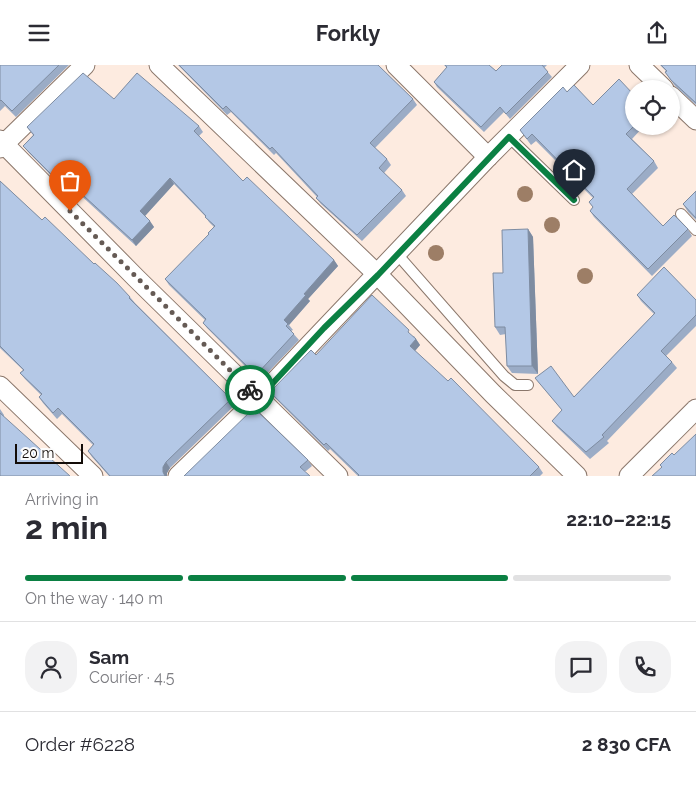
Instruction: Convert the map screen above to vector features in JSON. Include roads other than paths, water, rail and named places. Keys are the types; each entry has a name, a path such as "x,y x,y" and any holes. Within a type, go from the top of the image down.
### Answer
{"street":[{"path":"86,65 1,144 338,476"},
{"path":"159,65 378,275 493,394 577,476"},
{"path":"396,65 488,157"},
{"path":"178,476 259,398 324,328 378,275 488,157 580,65"},
{"path":"639,65 655,80"},
{"path":"680,105 696,120"},
{"path":"0,385 93,476"},
{"path":"629,476 696,409"}],"lane":[{"path":"509,137 574,200"},
{"path":"680,214 696,230"},
{"path":"397,255 504,376 515,385 528,385"}]}
